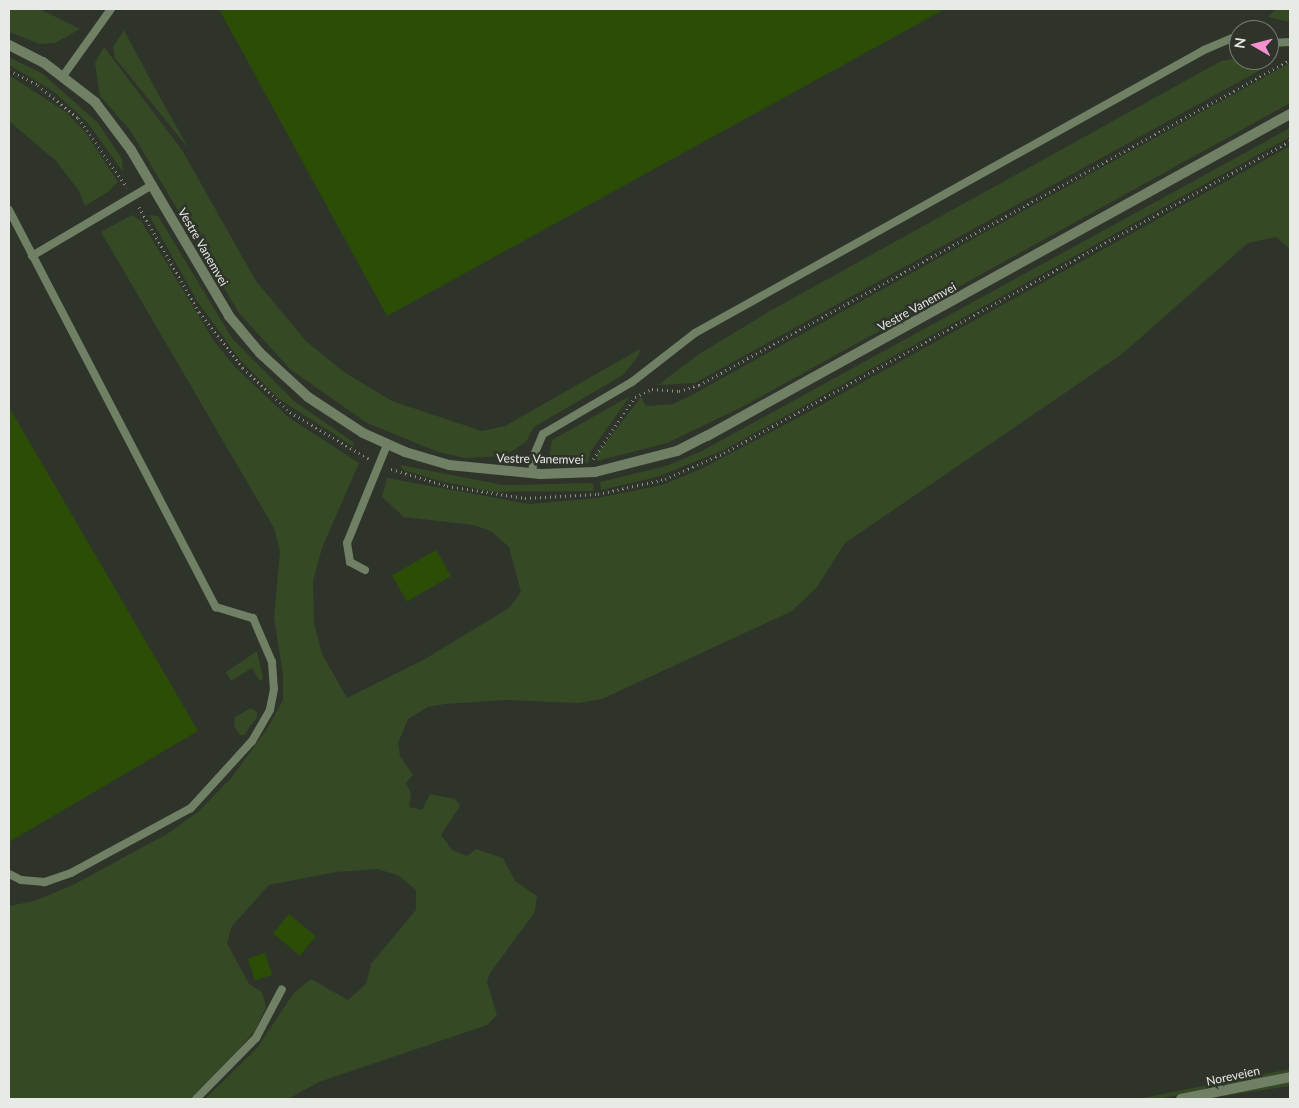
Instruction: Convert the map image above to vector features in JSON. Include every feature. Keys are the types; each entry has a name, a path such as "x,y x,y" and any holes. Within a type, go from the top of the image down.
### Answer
{"street":[{"name":"Vestre Vanemvei","path":"9,45 63,76 95,102 113,124 152,185 229,316 260,353 308,397 386,445 449,465 532,474 595,472 667,454 707,436 1290,114"},
{"name":"Noreveien","path":"1181,1099 1290,1077"}],"lane":[{"path":"63,76 111,9"},
{"path":"532,474 534,455 543,434 632,382 695,334 1204,50 1229,39"},
{"path":"32,256 152,185"},
{"path":"9,210 216,607 253,618 272,662 274,688 270,710 252,741 191,808 72,872 45,882 21,880 9,874"},
{"path":"365,570 350,562 347,543 386,445"},
{"path":"196,1099 256,1038 282,989"}],"path":[{"path":"598,494 594,455 636,397 652,389 679,391 698,385 1290,60"},
{"path":"9,70 38,85 78,118 102,147 199,312 242,368 290,412 319,433 378,463 423,480 500,496 598,494 665,479 724,453 1290,141"}],"green space":[{"path":"9,9 40,9 80,29 55,43 40,44 9,32"},
{"path":"1276,9 1290,9 1290,22 1268,17"},
{"path":"124,30 189,149 115,58 113,47"},
{"path":"104,47 182,150 256,281 306,341 344,372 392,401 482,431 505,426 640,349 639,355 623,375 534,427 526,442 504,456 465,458 438,452 367,423 291,370 239,313 130,130 100,96 95,63"},
{"path":"9,57 43,74 98,123 122,159 123,172 87,122 53,91 9,65"},
{"path":"1229,60 1229,70 1260,70 695,383 658,385 699,354 770,311 1221,61"},
{"path":"1290,63 1290,103 742,407 667,443 597,461 597,454 641,397 646,406 673,404 692,395"},
{"path":"9,75 66,112 85,132 118,182 109,191 85,206 79,191 56,161 9,121"},
{"path":"1290,128 1290,137 724,450 657,477 601,490 600,482 666,466 700,452"},
{"path":"1290,146 1290,249 1276,237 1248,243 1122,354 845,543 816,588 792,611 602,699 578,703 505,700 445,704 428,707 408,719 398,743 400,756 413,775 406,783 411,794 409,807 422,810 430,794 455,799 460,806 441,835 452,850 467,856 476,849 503,858 515,881 537,896 535,912 490,973 487,982 497,1015 487,1025 319,1082 288,1099 205,1099 257,1048 293,994 311,979 348,1000 366,984 371,964 416,910 416,890 399,876 378,869 336,872 269,885 232,926 227,943 249,984 262,992 266,1007 256,1029 190,1099 9,1099 9,906 34,901 73,885 167,834 199,811 232,777 267,729 283,700 283,675 274,618 280,551 274,528 101,232 132,215 141,221 214,341 235,367 288,417 359,463 322,548 313,581 314,623 322,654 347,698 425,659 509,608 521,592 509,547 491,531 473,525 404,517 382,497 387,478 529,504 597,498 662,485 703,468 805,414"},
{"path":"149,215 158,216 232,338 294,401 353,442 354,447 279,399 240,360 197,301"},
{"path":"630,396 591,451 588,463 559,466 549,459 552,440"},
{"path":"400,465 503,485 593,483 594,491 492,492 440,481 403,470"},
{"path":"257,651 263,678 260,681 252,668 231,681 226,672"},
{"path":"251,708 257,712 257,717 244,735 240,735 234,726 235,717"},
{"path":"1290,1069 1290,1072 1158,1099 1137,1099"},
{"path":"1290,1082 1290,1086 1203,1099"}],"building":[{"path":"219,9 945,9 387,316"},
{"path":"9,407 198,731 9,842"},
{"path":"436,550 451,576 407,601 392,576"},
{"path":"289,914 316,936 300,956 273,933"},
{"path":"265,953 272,975 255,980 248,959"}]}
